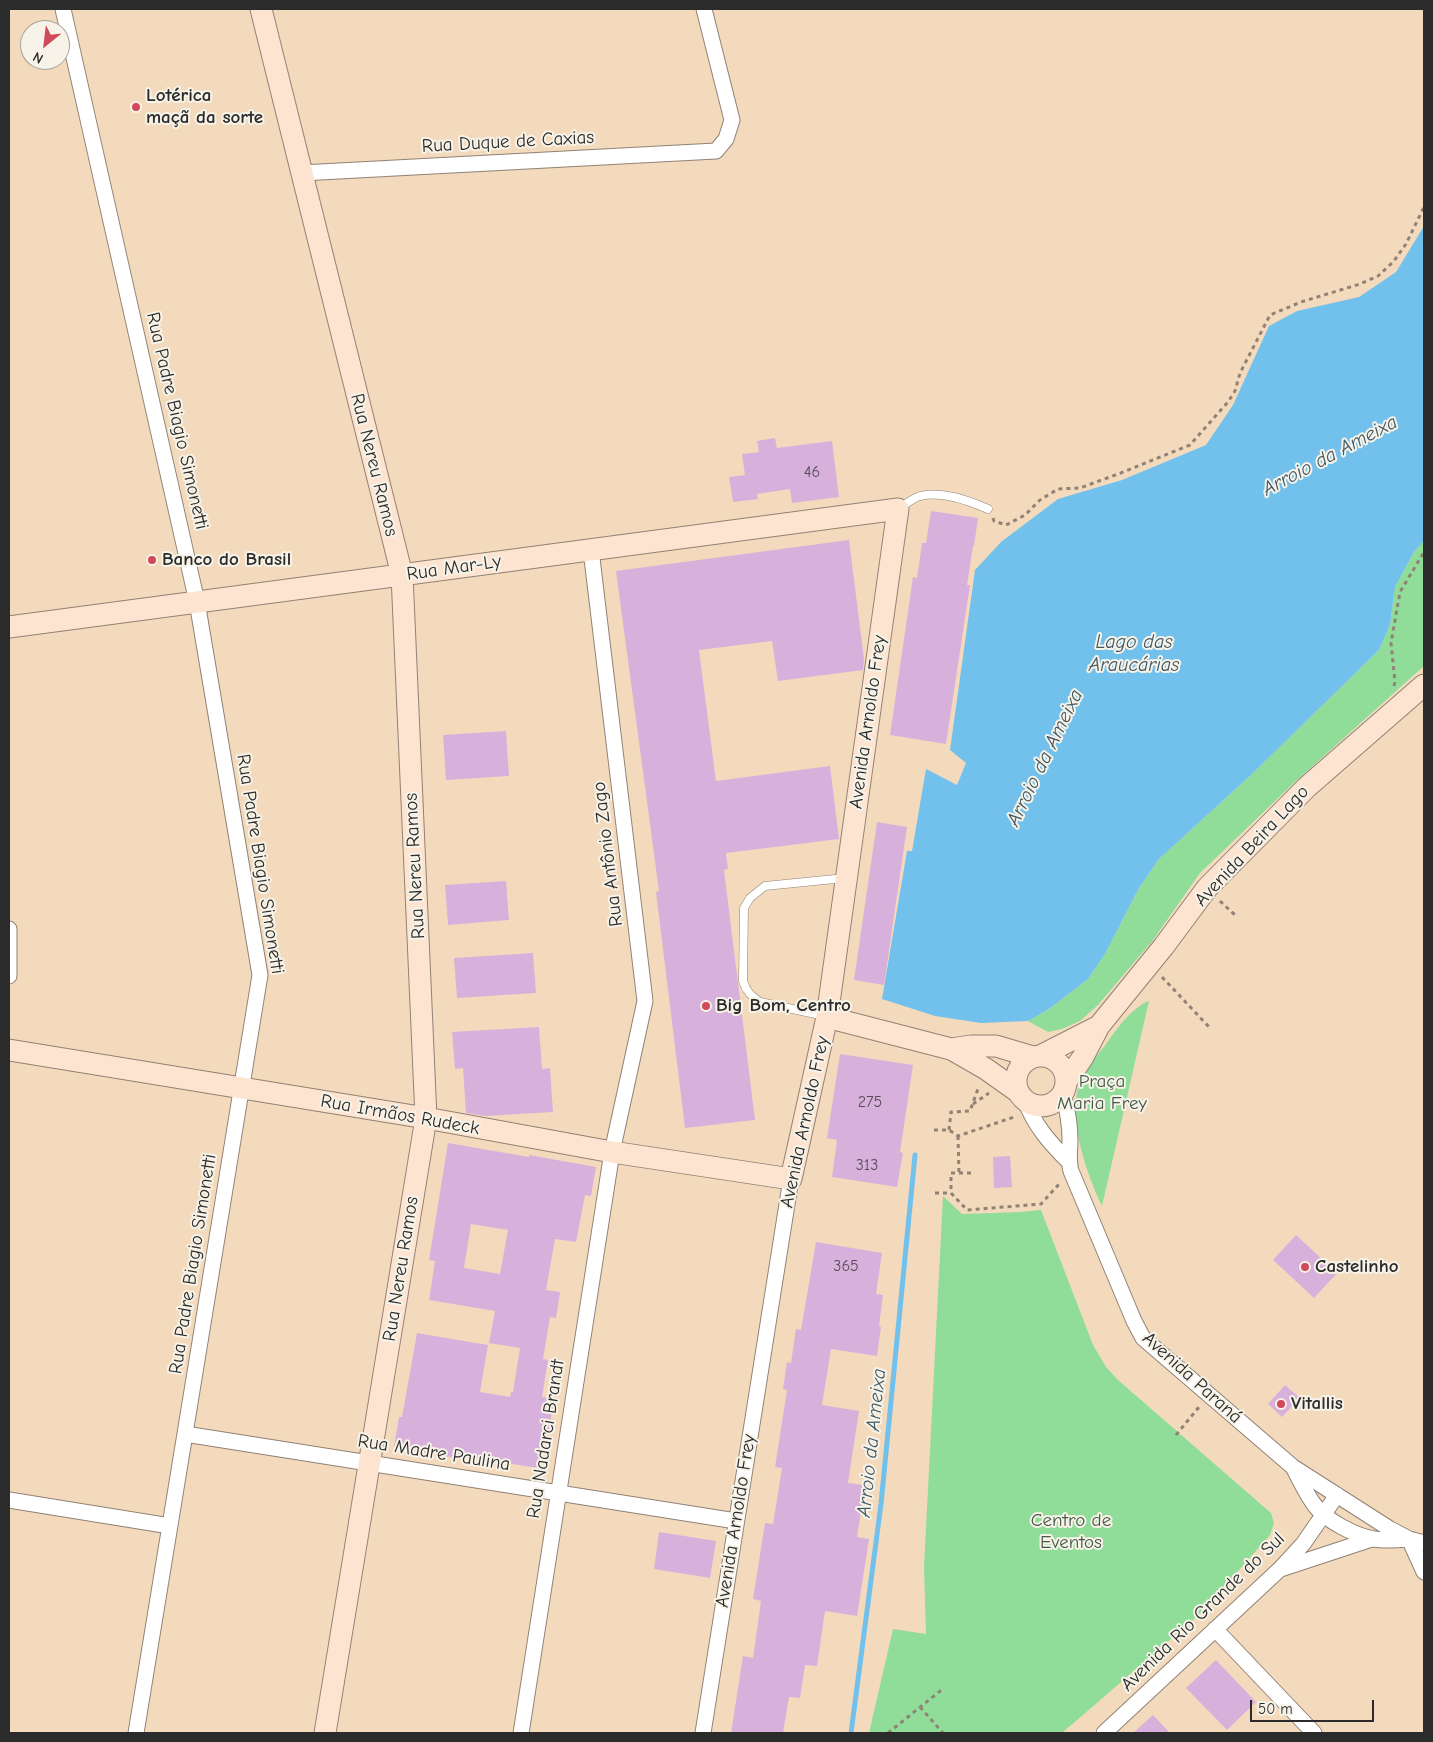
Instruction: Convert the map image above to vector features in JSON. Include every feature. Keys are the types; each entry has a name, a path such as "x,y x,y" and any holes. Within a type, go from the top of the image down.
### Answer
{"street":[{"name":"Rua Padre Biagio Simonetti","path":"63,9 197,602 260,975 136,1733"},
{"name":"Rua Nereu Ramos","path":"261,9 402,575 426,1118 325,1733"},
{"name":"Rua Duque de Caxias","path":"301,173 716,151 726,139 732,120 704,9"},
{"name":"Rua Mar-Ly","path":"9,627 898,509"},
{"name":"Avenida Arnoldo Frey","path":"703,1733 791,1179 827,1017 898,509"},
{"name":"Rua Antônio Zago","path":"591,550 645,1001 612,1152"},
{"name":"Avenida Beira Lago","path":"1064,1088 1099,1026 1150,964 1207,888 1307,787 1424,685"},
{"path":"9,928 9,976"},
{"name":"Avenida Paraná","path":"827,1017 951,1049 986,1069 1024,1102 1055,1148 1070,1166 1134,1321 1143,1338 1292,1467 1372,1518 1409,1539 1424,1543"},
{"name":"Avenida Beira Lago","path":"1037,1056 1099,1026"},
{"name":"Avenida Paraná","path":"951,1049 972,1046 996,1046 1054,1060 1059,1064 1063,1070 1070,1131 1070,1166"},
{"name":"Rua Irmãos Rudeck","path":"9,1050 426,1118 612,1152 791,1179"},
{"path":"1037,1056 1021,1064 1015,1077 1024,1102 1046,1106 1057,1100 1064,1088"},
{"name":"Rua Nadarci Brandt","path":"521,1733 612,1152"},
{"name":"Rua Madre Paulina","path":"185,1434 736,1521"},
{"name":"Avenida Paraná","path":"1292,1467 1314,1506 1323,1515 1349,1530 1372,1539 1409,1539"},
{"name":"Avenida Rio Grande do Sul","path":"1104,1733 1280,1569 1303,1544 1337,1495"},
{"path":"9,1500 170,1526"},
{"path":"1280,1569 1372,1539"},
{"path":"1409,1539 1424,1572"},
{"path":"1215,1629 1314,1733"}],"lane":[{"path":"898,509 918,496 942,495 969,501 988,509"},
{"path":"827,1017 760,1002 752,997 743,981 744,908 750,898 766,886 846,878"}],"path":[{"path":"988,509 994,521 1006,525 1024,515 1040,500 1058,489 1080,488 1190,445 1235,392 1240,373 1270,315 1301,302 1360,284 1378,276 1394,261 1406,244 1424,207"},
{"path":"1393,692 1395,682 1391,642 1400,592 1424,552"},
{"path":"1207,888 1237,917"},
{"path":"1150,964 1210,1028"},
{"path":"949,1130 951,1112 970,1111 986,1069"},
{"path":"958,1136 984,1126 1024,1102"},
{"path":"934,1130 949,1130 958,1136"},
{"path":"958,1136 959,1173"},
{"path":"935,1192 951,1193 967,1210 1041,1204 1070,1166"},
{"path":"951,1193 952,1174 972,1173"},
{"path":"1176,1435 1209,1394"},
{"path":"888,1733 944,1688"},
{"path":"920,1707 943,1733"}],"green space":[{"path":"1424,541 1424,666 1297,780 1200,873 1153,940 1098,1005 1080,1021 1062,1029 1048,1032 1028,1021 1049,1009 1088,979 1105,954 1139,888 1159,859 1251,775 1379,650 1390,625 1395,587 1414,552"},
{"name":"Praça Maria Frey","path":"1149,1001 1102,1206 1090,1178 1077,1128 1077,1095 1080,1081 1089,1065 1117,1029 1138,1007"},
{"name":"Centro de Eventos","path":"943,1196 962,1214 1041,1210 1093,1345 1106,1367 1118,1380 1271,1513 1274,1523 1270,1535 1200,1614 1062,1733 869,1733 893,1629 926,1634 924,1567"}],"water":[{"name":"Lago das Araucárias","path":"1424,226 1424,541 1414,552 1395,587 1390,625 1379,650 1251,775 1159,859 1139,888 1105,954 1088,979 1049,1009 1028,1021 981,1023 935,1016 882,999 907,851 912,851 926,769 957,785 966,763 950,750 975,570 1001,542 1058,499 1122,480 1206,445 1233,405 1269,326 1297,311 1359,297 1396,272"}],"building":[{"path":"775,438 777,448 832,441 839,497 792,503 790,489 757,494 758,499 733,502 729,477 745,475 742,454 759,452 757,441"},
{"path":"931,511 978,518 946,744 890,735 913,577 917,578 922,543 926,543"},
{"path":"849,540 864,659 863,670 778,681 772,641 699,650 716,781 830,766 839,839 726,853 728,869 724,870 755,1120 685,1128 656,892 659,891 616,571"},
{"path":"506,731 509,776 446,780 443,735"},
{"path":"877,822 907,827 884,985 854,980"},
{"path":"506,881 509,920 448,925 445,885"},
{"path":"533,953 536,993 457,998 454,958"},
{"path":"539,1027 542,1069 550,1068 553,1112 486,1116 466,1113 463,1068 455,1069 452,1032"},
{"path":"840,1054 913,1065 900,1152 903,1153 897,1187 832,1177 837,1140 827,1138"},
{"path":"448,1143 596,1167 591,1196 585,1195 576,1242 555,1239 546,1290 560,1292 556,1318 550,1317 543,1359 548,1360 542,1397 554,1399 548,1436 544,1436 538,1468 467,1457 466,1460 394,1447 399,1417 402,1417 417,1333 488,1345 480,1392 510,1397 511,1392 513,1392 520,1348 489,1343 495,1311 429,1300 435,1261 429,1260","holes":["471,1224 508,1230 500,1274 464,1268"]},
{"path":"1010,1156 1012,1187 994,1188 993,1157"},
{"name":"Castelinho","path":"1296,1235 1337,1273 1314,1298 1273,1260"},
{"path":"816,1242 882,1253 876,1294 883,1295 877,1356 831,1349 822,1405 859,1411 848,1483 865,1485 857,1537 869,1539 857,1616 825,1611 817,1666 805,1665 800,1698 789,1697 783,1733 731,1733 743,1656 753,1658 761,1601 753,1599 765,1523 773,1524 782,1468 775,1467 787,1390 783,1389 787,1362 791,1363 796,1329 801,1330"},
{"path":"1285,1385 1300,1398 1282,1417 1268,1404"},
{"path":"659,1532 716,1541 710,1578 654,1569"},
{"path":"1216,1660 1256,1702 1227,1730 1186,1688"},
{"path":"1153,1715 1170,1733 1133,1733"}],"waterway":[{"name":"Arroio da Ameixa","path":"851,1733 881,1504 915,1155"}],"place":[{"name":"Lotérica maçã da sorte","path":"136,107"},
{"name":"Banco do Brasil","path":"152,560"},
{"name":"Big Bom, Centro","path":"706,1006"},
{"name":"Castelinho","path":"1305,1267"},
{"name":"Vitallis","path":"1281,1404"}]}
